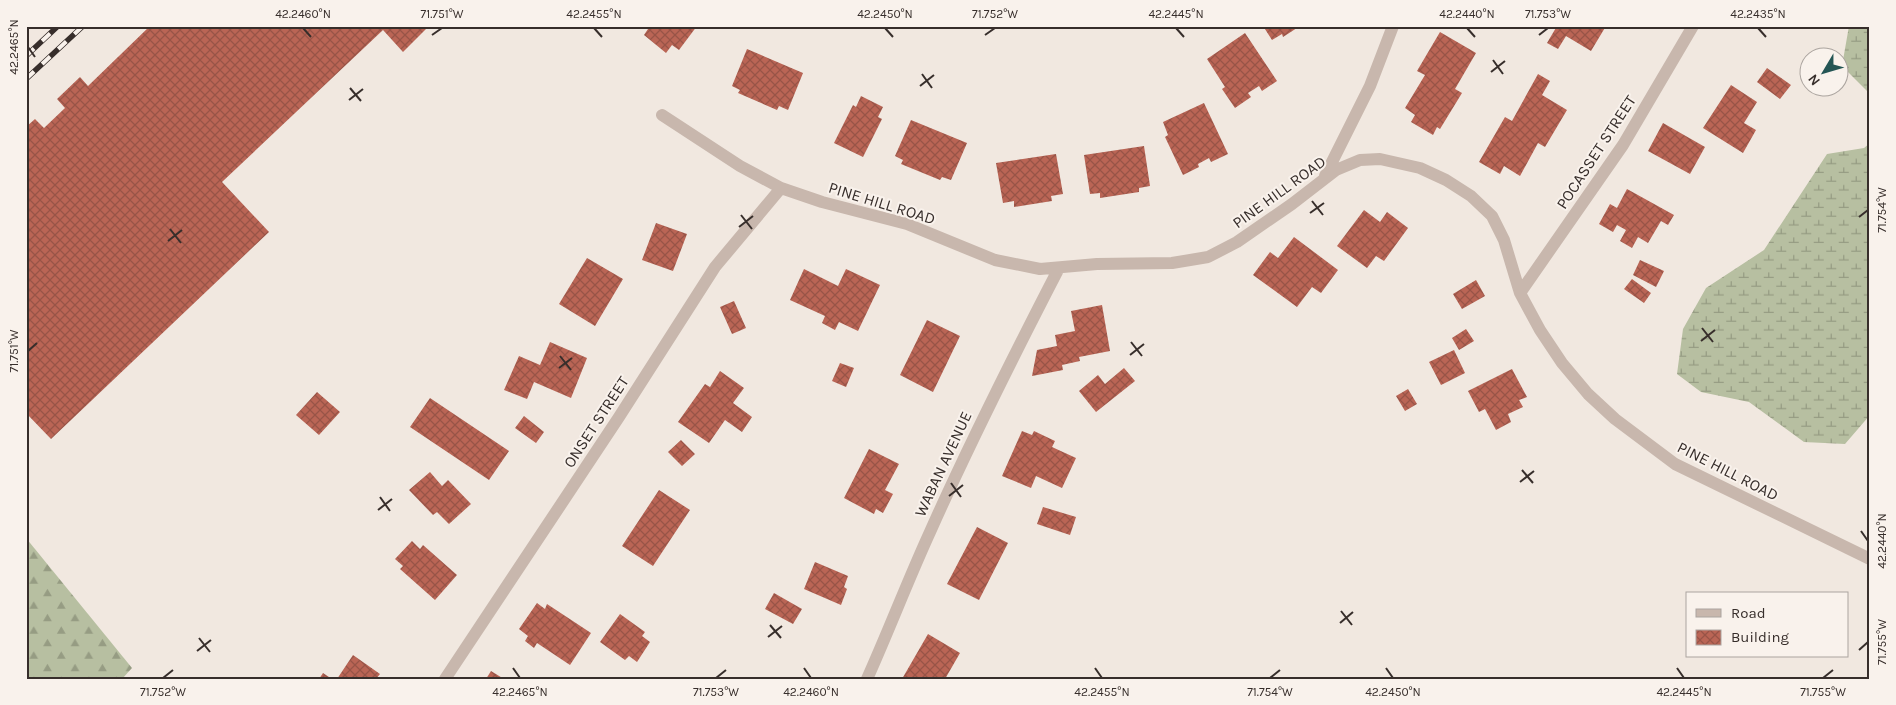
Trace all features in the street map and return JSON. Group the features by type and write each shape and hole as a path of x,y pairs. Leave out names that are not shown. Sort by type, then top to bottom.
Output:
{"street":[{"path":"1323,180 1370,86 1393,26"},
{"name":"POCASSET STREET","path":"1520,292 1623,145 1693,26"},
{"name":"PINE HILL ROAD","path":"662,115 740,166 781,188 822,202 907,224 995,260 1040,269 1096,264 1172,263 1208,257 1237,242 1336,170 1360,160 1380,159 1420,168 1446,180 1471,196 1492,216 1504,240 1520,292 1540,330 1562,364 1588,394 1615,419 1675,464 1870,559"},
{"name":"ONSET STREET","path":"445,679 619,417 715,267 781,188"},
{"name":"WABAN AVENUE","path":"867,679 906,584 963,460 1058,268"}],"green space":[{"path":"1849,26 1870,26 1870,94 1848,72 1848,48 1845,48"},
{"path":"1870,143 1870,415 1845,444 1804,442 1749,402 1701,392 1677,374 1683,329 1706,288 1764,250 1827,154 1864,148"},
{"path":"26,538 132,668 122,679 26,679"}],"building":[{"path":"150,26 429,26 403,52 383,30 222,182 269,232 51,439 26,413 26,127 35,119 44,128 65,108 57,99 80,77 88,86"},
{"path":"645,26 697,26 679,50 672,45 666,53 644,35 648,29"},
{"path":"1263,26 1300,26 1283,37 1282,34 1272,40"},
{"path":"1557,26 1606,26 1591,51 1566,36 1558,49 1547,43"},
{"path":"1440,32 1476,53 1455,89 1462,93 1440,129 1437,127 1433,135 1411,122 1415,115 1405,108 1425,75 1417,71"},
{"path":"1245,33 1277,81 1262,91 1259,86 1248,93 1251,97 1235,108 1222,89 1225,87 1207,59"},
{"path":"747,49 803,73 788,110 779,106 777,110 738,93 740,90 732,86"},
{"path":"1767,68 1791,85 1780,99 1757,82"},
{"path":"1538,74 1550,81 1542,95 1567,110 1545,147 1538,143 1520,176 1504,166 1500,174 1479,162 1505,117 1512,121"},
{"path":"1731,85 1757,102 1744,123 1756,130 1743,153 1703,128"},
{"path":"861,96 883,107 878,117 882,119 863,157 834,143 853,105 856,107"},
{"path":"1204,103 1228,154 1211,162 1209,158 1198,164 1199,167 1183,175 1165,137 1168,135 1163,122"},
{"path":"911,120 967,143 951,180 942,177 940,180 901,164 903,160 895,156"},
{"path":"1663,123 1705,147 1690,174 1648,151"},
{"path":"1144,146 1150,186 1139,188 1139,192 1100,198 1100,193 1090,194 1084,155"},
{"path":"1056,154 1063,194 1051,196 1052,201 1014,207 1014,201 1003,203 996,163"},
{"path":"1627,189 1674,215 1668,225 1661,221 1648,243 1638,237 1632,248 1620,241 1626,230 1617,225 1613,232 1599,224 1610,204 1617,208"},
{"path":"1364,210 1380,222 1387,212 1408,228 1384,261 1376,256 1367,268 1337,246"},
{"path":"656,223 687,234 673,271 642,260"},
{"path":"1294,237 1338,270 1321,293 1312,287 1297,307 1253,275 1270,252 1278,258"},
{"path":"587,258 623,279 595,326 559,304"},
{"path":"1640,260 1664,271 1656,287 1633,275"},
{"path":"804,269 838,286 846,269 880,285 858,331 839,322 835,330 822,323 825,316 790,300"},
{"path":"1632,279 1651,293 1644,303 1624,289"},
{"path":"1476,280 1485,296 1462,309 1453,294"},
{"path":"734,301 746,328 732,334 720,307"},
{"path":"1102,305 1110,351 1079,357 1080,361 1062,365 1063,370 1032,376 1037,350 1057,346 1055,335 1075,331 1071,311"},
{"path":"927,320 960,336 933,392 900,375"},
{"path":"1466,329 1474,341 1459,350 1452,338"},
{"path":"550,342 587,358 571,398 534,382 527,399 504,390 519,356 540,365"},
{"path":"1454,350 1465,373 1441,385 1429,362"},
{"path":"840,363 854,368 846,387 832,381"},
{"path":"1124,368 1135,381 1096,412 1079,391 1098,375 1105,384"},
{"path":"1512,369 1527,397 1519,400 1523,407 1508,414 1511,422 1496,430 1485,409 1479,412 1468,391"},
{"path":"720,371 744,388 733,403 752,417 742,432 725,420 709,443 678,422 705,384 710,387"},
{"path":"1408,389 1417,404 1405,411 1396,396"},
{"path":"317,392 340,412 319,435 296,415"},
{"path":"430,398 509,451 489,480 410,427"},
{"path":"524,416 544,432 536,443 515,428"},
{"path":"1022,431 1032,435 1034,431 1055,441 1052,447 1076,458 1062,488 1036,476 1031,488 1002,476"},
{"path":"681,440 695,454 682,466 668,452"},
{"path":"869,449 899,464 885,490 893,494 883,513 876,509 874,514 844,498"},
{"path":"430,472 442,486 448,480 471,504 449,524 437,512 433,515 409,490"},
{"path":"659,490 690,510 653,566 622,546"},
{"path":"1043,507 1076,517 1070,535 1037,524"},
{"path":"977,527 1008,543 979,600 947,584"},
{"path":"412,541 420,549 423,545 457,575 435,600 400,569 403,566 395,559"},
{"path":"815,562 848,576 844,587 847,589 841,605 804,589"},
{"path":"774,593 802,609 793,624 765,609"},
{"path":"537,603 545,609 547,604 591,633 570,665 537,643 534,648 525,641 528,636 519,629"},
{"path":"620,614 645,632 642,636 650,642 637,662 629,656 625,660 600,642"},
{"path":"928,634 960,653 945,679 902,679"},
{"path":"353,655 380,674 376,679 337,679"},
{"path":"491,671 504,679 486,679"},
{"path":"323,673 332,679 319,679"}],"railway":[{"path":"26,56 58,26"},
{"path":"26,79 83,26"}]}
